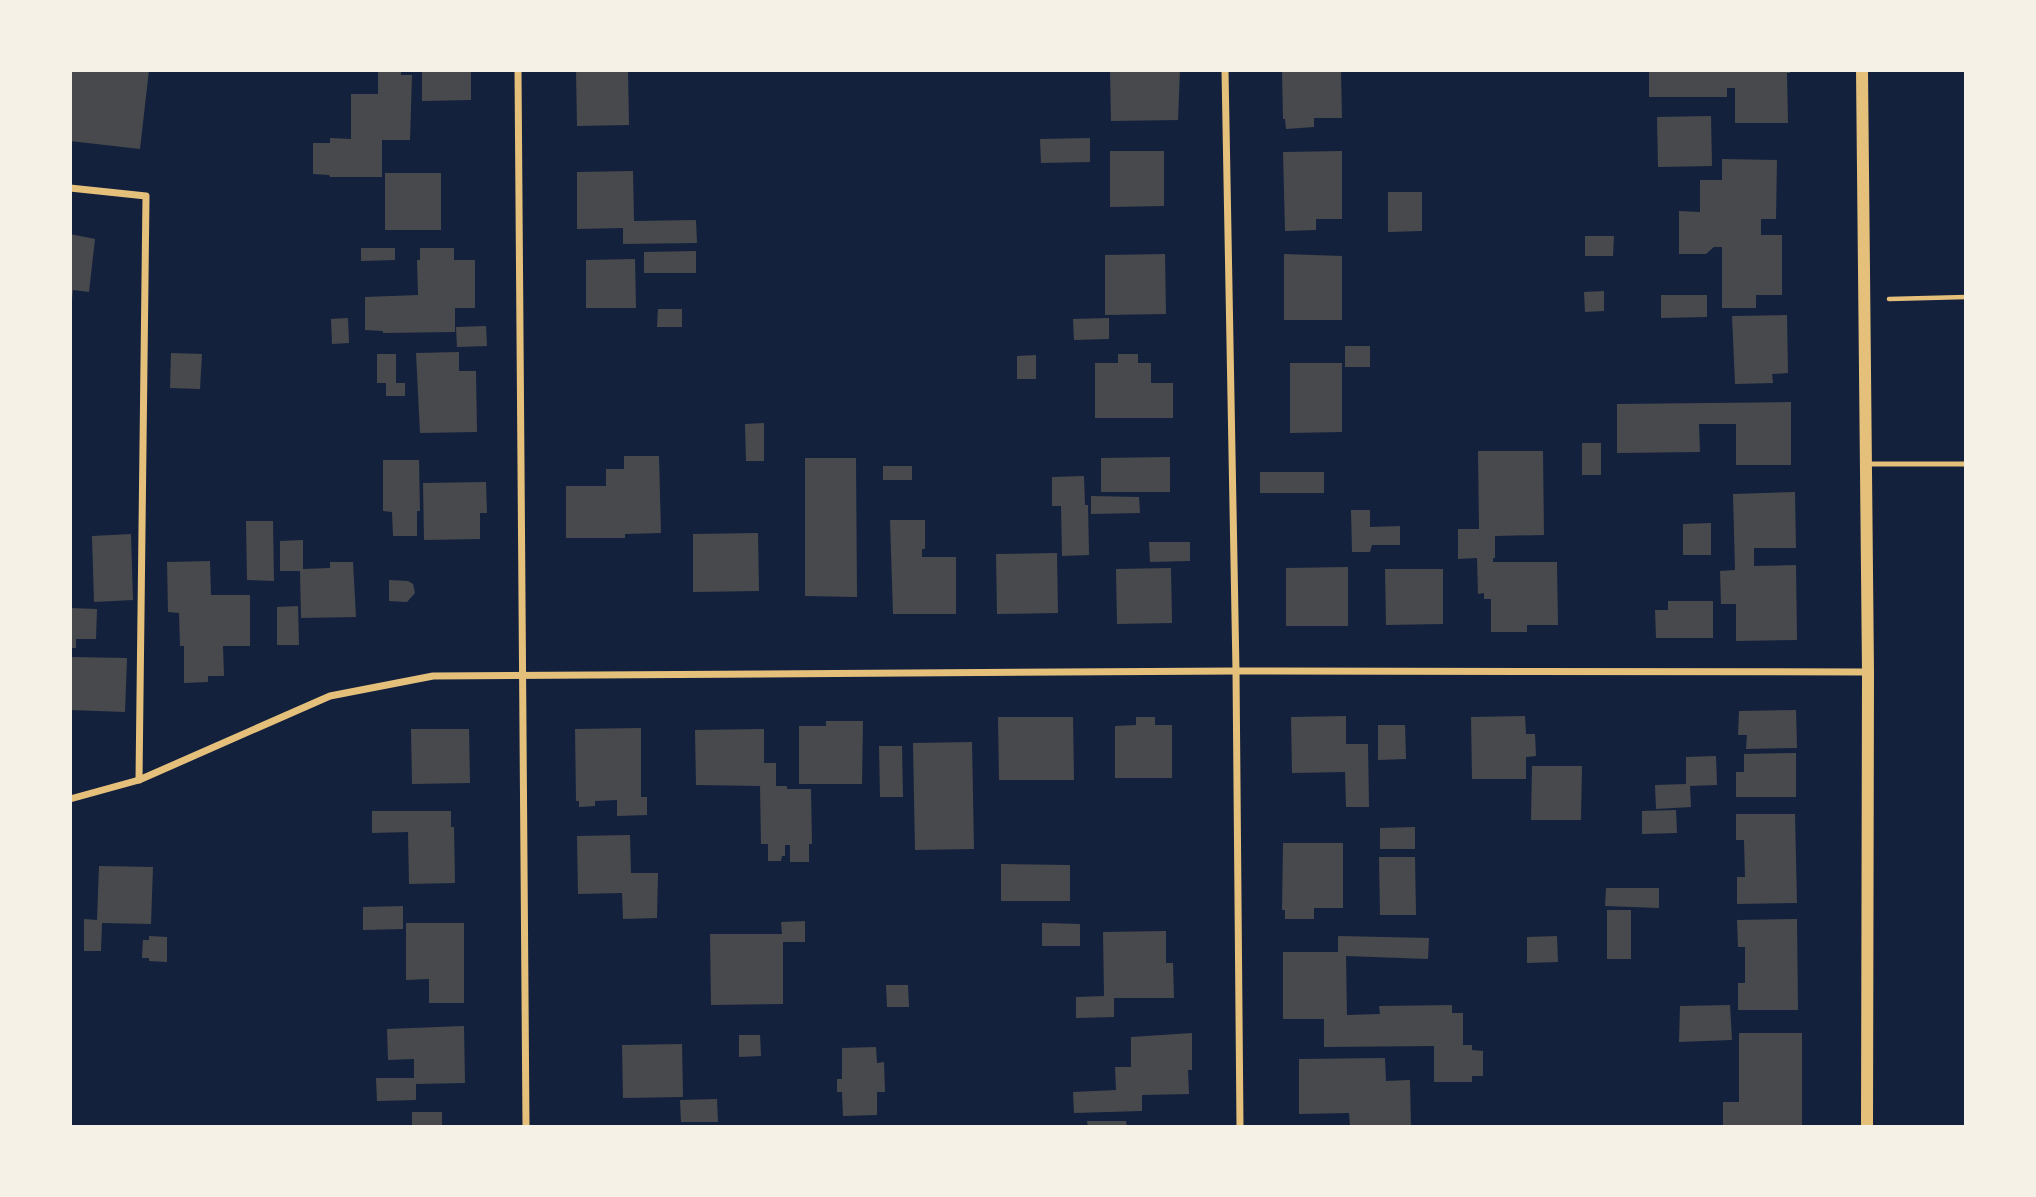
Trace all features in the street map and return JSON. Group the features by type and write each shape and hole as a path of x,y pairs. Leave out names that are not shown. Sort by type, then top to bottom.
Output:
{"street":[{"path":"517,70 526,1127"},
{"path":"1225,70 1236,671 1240,1127"},
{"path":"1862,70 1868,672 1867,1127"},
{"path":"70,188 146,197 139,780"},
{"path":"70,799 139,780 330,696 433,676 1236,671 1868,672"}],"lane":[{"path":"1865,464 1966,464"}],"path":[{"path":"1864,299 1966,297"}],"building":[{"path":"70,70 149,70 140,149 70,141"},
{"path":"378,70 401,70 401,75 412,75 410,140 382,140 382,177 330,177 313,174 313,143 330,143 330,138 351,139 351,94 378,94"},
{"path":"422,70 471,70 471,100 422,101"},
{"path":"576,70 628,70 629,125 577,126"},
{"path":"1110,70 1180,70 1178,120 1111,121"},
{"path":"1282,70 1341,70 1342,118 1314,118 1314,127 1286,129 1283,119"},
{"path":"1649,70 1790,70 1790,73 1787,73 1788,123 1735,123 1735,88 1727,88 1727,97 1649,97"},
{"path":"1711,116 1712,166 1658,167 1657,117"},
{"path":"1090,138 1090,162 1041,163 1040,139"},
{"path":"1110,151 1164,151 1164,206 1110,207"},
{"path":"1342,151 1342,219 1316,219 1316,230 1285,231 1283,152"},
{"path":"1722,159 1777,160 1776,219 1761,219 1761,235 1782,235 1782,295 1756,295 1756,308 1722,308 1722,247 1714,247 1706,254 1679,254 1679,211 1700,212 1700,180 1722,180"},
{"path":"633,171 634,221 696,220 697,243 623,244 623,228 577,229 577,172"},
{"path":"385,173 441,173 441,230 385,230"},
{"path":"1388,192 1422,192 1422,231 1388,232"},
{"path":"70,234 95,239 89,292 73,290 72,299"},
{"path":"1585,236 1614,236 1613,256 1585,256"},
{"path":"361,248 395,248 395,260 361,261"},
{"path":"420,248 454,248 454,260 475,260 475,308 455,308 455,332 383,333 365,330 365,297 418,295 417,260 420,260"},
{"path":"696,251 696,273 644,273 644,252"},
{"path":"1165,254 1166,314 1105,315 1105,255"},
{"path":"1284,254 1342,256 1342,320 1284,320"},
{"path":"635,259 636,308 586,308 586,260"},
{"path":"1604,291 1604,311 1585,312 1584,292"},
{"path":"1661,295 1707,295 1707,317 1661,318"},
{"path":"658,309 682,309 682,327 657,327"},
{"path":"1787,315 1788,373 1772,374 1773,383 1735,384 1732,316"},
{"path":"348,318 349,343 332,344 331,319"},
{"path":"1109,318 1109,339 1074,340 1073,319"},
{"path":"486,326 487,346 457,347 456,327"},
{"path":"1345,346 1370,346 1370,367 1345,367"},
{"path":"459,352 459,371 476,371 477,432 420,433 416,353"},
{"path":"171,353 202,354 200,389 170,388"},
{"path":"377,354 396,354 396,383 405,383 405,396 386,396 386,383 377,383"},
{"path":"1118,354 1138,354 1138,363 1151,363 1151,383 1173,383 1173,418 1095,418 1095,363 1118,363"},
{"path":"1036,355 1036,379 1017,379 1017,356"},
{"path":"1290,363 1342,363 1342,432 1290,433"},
{"path":"1791,402 1791,465 1736,465 1736,424 1699,424 1700,452 1617,453 1617,404"},
{"path":"764,423 764,461 746,461 745,424"},
{"path":"1582,443 1601,443 1601,475 1582,475"},
{"path":"1478,451 1543,451 1544,535 1495,536 1493,562 1557,562 1558,625 1527,625 1527,632 1491,632 1491,599 1484,599 1484,593 1478,594 1477,558 1458,559 1458,529 1479,529"},
{"path":"624,456 659,456 661,533 625,534 625,538 566,538 566,486 606,486 606,469 624,469"},
{"path":"1170,457 1170,492 1101,492 1101,458"},
{"path":"805,458 856,458 857,597 805,596"},
{"path":"383,460 419,460 420,511 417,511 417,536 393,536 392,512 383,511"},
{"path":"883,466 912,466 912,480 883,480"},
{"path":"1260,472 1324,472 1324,493 1260,493"},
{"path":"1084,476 1085,505 1088,505 1089,555 1062,556 1061,506 1052,506 1052,477"},
{"path":"486,482 487,513 480,513 480,539 424,540 423,483"},
{"path":"1795,492 1796,548 1754,548 1754,566 1796,565 1797,640 1736,641 1736,604 1721,604 1720,571 1735,570 1733,494"},
{"path":"1091,496 1139,497 1140,513 1091,514"},
{"path":"1351,510 1370,510 1370,527 1400,526 1400,545 1372,545 1370,552 1352,552"},
{"path":"890,520 925,520 925,549 922,549 922,557 956,557 956,614 893,614"},
{"path":"246,521 273,521 274,581 247,580"},
{"path":"1711,523 1711,555 1683,555 1683,524"},
{"path":"758,533 759,591 693,592 693,534"},
{"path":"131,534 133,600 94,602 92,536"},
{"path":"303,540 303,569 330,568 330,562 353,562 356,617 301,618 300,571 280,571 280,541"},
{"path":"1149,542 1190,542 1190,561 1150,562"},
{"path":"1057,553 1058,613 997,614 996,554"},
{"path":"210,561 211,595 250,595 250,646 223,646 224,676 208,676 208,682 184,683 184,646 180,646 179,613 168,612 167,562"},
{"path":"1348,567 1348,626 1286,626 1286,568"},
{"path":"1171,568 1172,623 1117,624 1116,569"},
{"path":"1385,569 1443,569 1443,624 1386,625"},
{"path":"389,580 408,581 413,584 415,593 407,602 389,601"},
{"path":"1668,601 1713,601 1713,638 1656,638 1655,610 1668,610"},
{"path":"298,606 299,645 277,645 277,607"},
{"path":"70,608 97,609 96,639 76,639 76,648 70,648"},
{"path":"71,657 127,658 125,712 70,710"},
{"path":"1796,710 1797,748 1746,749 1747,735 1738,735 1739,711"},
{"path":"1346,716 1346,744 1368,744 1369,807 1346,807 1345,772 1292,773 1291,717"},
{"path":"1525,716 1526,734 1535,734 1536,756 1526,757 1526,779 1472,779 1471,717"},
{"path":"998,717 1073,717 1074,780 999,780"},
{"path":"1136,717 1155,717 1155,725 1172,725 1172,778 1115,778 1115,726 1136,725"},
{"path":"826,721 863,721 862,784 799,784 799,726 826,726"},
{"path":"1378,725 1405,725 1406,759 1378,760"},
{"path":"641,728 641,797 647,797 647,815 617,816 617,800 595,801 595,806 579,807 579,801 576,801 575,729"},
{"path":"411,729 469,729 470,783 412,784"},
{"path":"764,729 764,763 776,763 776,786 811,789 812,844 809,844 809,862 790,862 790,845 785,845 785,856 782,856 781,861 768,861 768,844 761,844 760,786 696,785 695,730"},
{"path":"972,742 974,849 915,850 913,743"},
{"path":"879,746 902,746 903,797 880,797"},
{"path":"1796,753 1796,797 1736,797 1736,772 1744,772 1744,754"},
{"path":"1716,756 1717,785 1690,786 1691,807 1656,809 1655,785 1686,784 1686,757"},
{"path":"1532,766 1582,766 1581,820 1531,820"},
{"path":"1676,810 1677,833 1642,834 1642,811"},
{"path":"372,811 451,811 451,827 454,827 455,883 409,884 408,832 372,833"},
{"path":"1736,814 1795,814 1797,903 1737,904 1737,877 1745,877 1744,840 1736,840"},
{"path":"1415,827 1415,849 1380,849 1380,828"},
{"path":"630,835 631,873 658,873 657,918 623,919 622,893 578,894 577,836"},
{"path":"1283,843 1343,843 1343,908 1314,908 1314,919 1285,919 1285,910 1282,910"},
{"path":"1379,857 1415,857 1416,915 1380,915"},
{"path":"1001,864 1070,865 1070,901 1001,901"},
{"path":"99,866 153,867 151,924 102,923 101,951 84,951 84,919 97,920"},
{"path":"1606,888 1659,888 1659,908 1605,906"},
{"path":"403,906 403,929 363,930 363,907"},
{"path":"1607,910 1631,910 1631,959 1607,959"},
{"path":"1797,919 1798,1010 1738,1010 1738,983 1745,983 1745,947 1738,947 1737,920"},
{"path":"805,921 805,942 783,942 783,1004 711,1005 710,934 782,934 781,922"},
{"path":"406,923 464,923 464,1003 429,1003 429,979 406,980"},
{"path":"1042,923 1080,924 1080,946 1042,946"},
{"path":"1166,931 1166,963 1173,963 1174,998 1114,998 1114,1017 1076,1018 1076,997 1104,996 1103,932"},
{"path":"149,936 167,937 167,962 142,958 143,940 149,940"},
{"path":"1338,936 1429,938 1428,959 1346,956 1347,1015 1380,1014 1379,1006 1452,1005 1452,1013 1463,1013 1463,1045 1472,1045 1472,1050 1483,1051 1483,1076 1472,1076 1472,1082 1434,1082 1434,1046 1324,1047 1324,1019 1283,1019 1283,952 1338,952"},
{"path":"1557,936 1558,962 1527,963 1527,937"},
{"path":"886,985 908,985 909,1007 887,1007"},
{"path":"1730,1005 1732,1040 1679,1042 1680,1006"},
{"path":"464,1026 465,1083 416,1084 416,1100 377,1101 376,1078 414,1078 414,1059 388,1060 387,1029"},
{"path":"1192,1033 1192,1070 1188,1070 1189,1094 1142,1095 1142,1111 1074,1113 1073,1092 1116,1090 1115,1067 1131,1067 1131,1037"},
{"path":"1739,1033 1802,1033 1802,1126 1723,1125 1723,1102 1739,1102"},
{"path":"739,1035 760,1035 761,1056 739,1057"},
{"path":"682,1044 683,1097 623,1098 622,1045"},
{"path":"876,1047 877,1063 884,1062 885,1092 877,1092 877,1115 843,1116 842,1092 837,1092 837,1079 842,1079 842,1048"},
{"path":"1385,1058 1386,1081 1410,1080 1411,1127 1350,1127 1349,1113 1299,1114 1299,1059"},
{"path":"717,1099 718,1122 681,1122 680,1100"},
{"path":"412,1112 442,1112 442,1127 412,1127"},
{"path":"1087,1121 1126,1121 1127,1127 1088,1127"}]}
